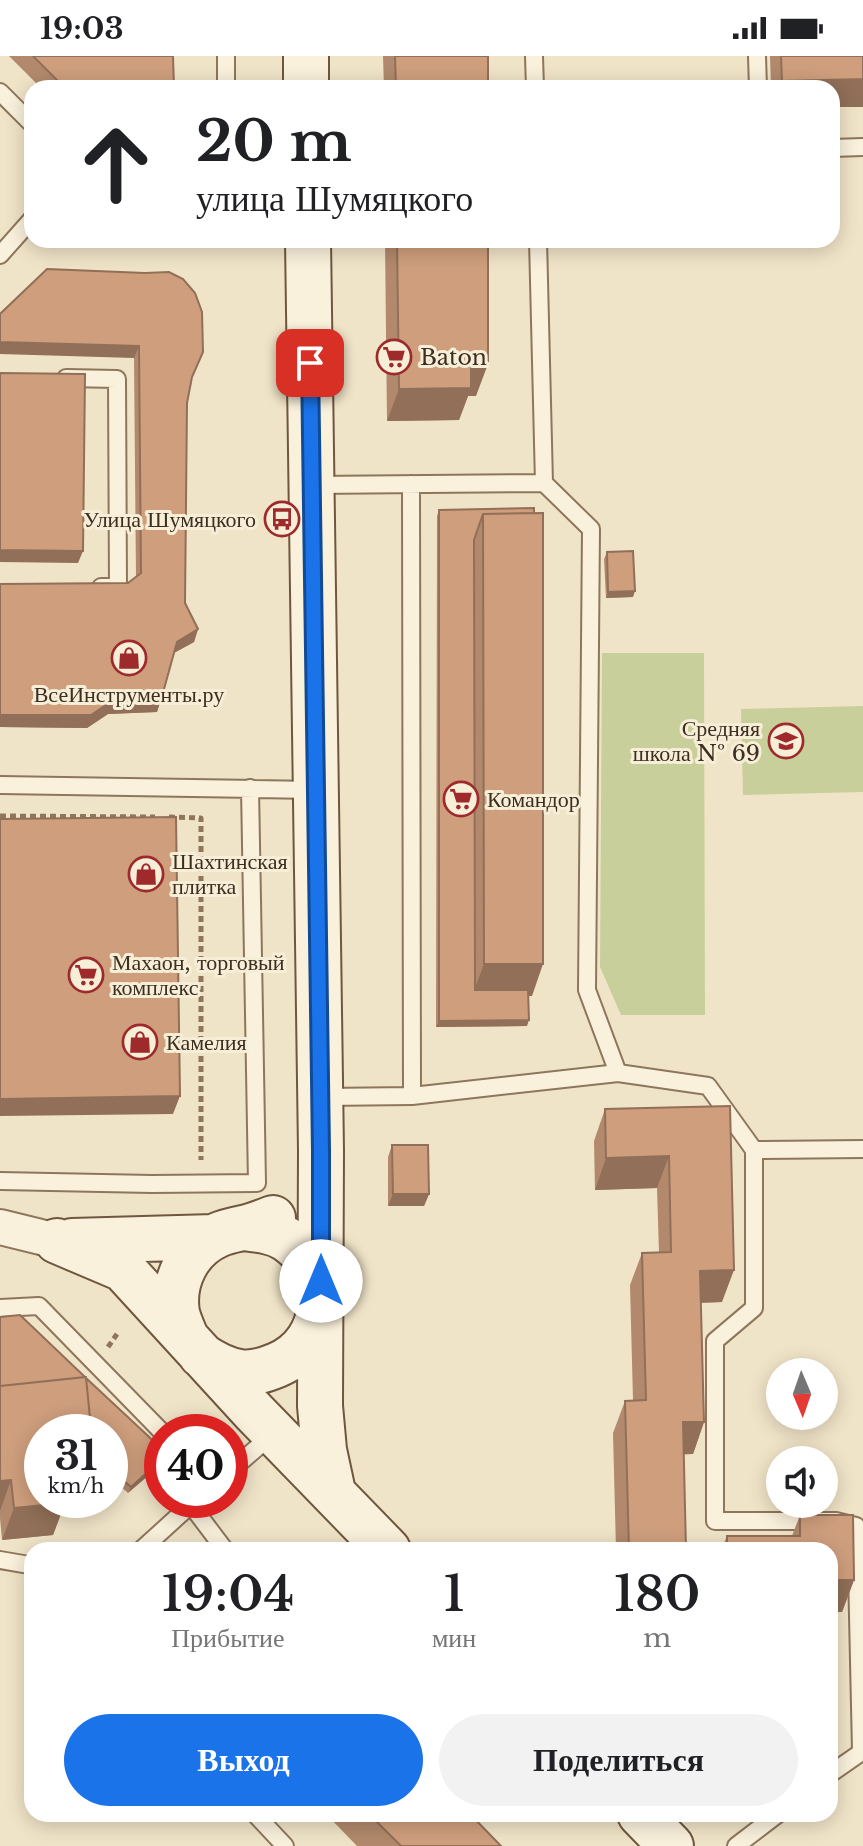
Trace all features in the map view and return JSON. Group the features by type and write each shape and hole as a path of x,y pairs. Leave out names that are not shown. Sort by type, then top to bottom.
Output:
{"street":[{"path":"306,56 306,80"},
{"path":"308,248 321,1174 320,1406 324,1450 333,1492"},
{"path":"57,1241 229,1233 264,1230 283,1237 299,1249 311,1266 318,1284 321,1308 315,1327 303,1346 286,1361 265,1370 242,1372 220,1367 193,1346 177,1316 176,1292 182,1270 196,1251 229,1233 274,1218 299,1201 321,1174"},
{"path":"0,1227 57,1241 123,1269 274,1433 380,1542"},
{"path":"648,1822 671,1846"}],"lane":[{"path":"226,56 226,80"},
{"path":"534,56 535,80"},
{"path":"757,56 758,80"},
{"path":"0,92 24,116"},
{"path":"840,148 863,147"},
{"path":"0,255 24,228"},
{"path":"538,248 544,483 591,529 587,990 618,1073"},
{"path":"44,377 117,379 118,587 88,587"},
{"path":"312,485 544,483"},
{"path":"411,484 412,1096"},
{"path":"0,785 316,790"},
{"path":"0,1181 257,1183 250,788"},
{"path":"320,1097 412,1096 618,1073 708,1086 754,1150 754,1308 715,1341 715,1521 836,1521 856,1526 862,1751 838,1768"},
{"path":"754,1150 863,1149"},
{"path":"0,1308 39,1306 144,1414"},
{"path":"248,1455 274,1433"},
{"path":"150,1542 176,1518"},
{"path":"204,1518 220,1542"},
{"path":"0,1560 24,1564"},
{"path":"262,1822 285,1846"},
{"path":"736,1846 768,1822"}],"path":[{"path":"0,816 201,818 201,1183"}],"green space":[{"path":"602,653 704,653 705,1015 621,1015 600,967"},
{"path":"863,706 863,792 743,795 741,709"}],"building":[{"path":"33,56 173,56 174,80 57,80"},
{"path":"395,56 488,56 488,80 396,80"},
{"path":"781,56 863,56 863,79 782,80"},
{"path":"397,248 488,248 488,364 471,363 471,388 399,389"},
{"path":"47,269 169,272 183,279 195,293 202,312 203,352 192,377 187,403 185,603 198,629 177,642 161,700 112,701 91,715 0,715 0,584 128,583 141,573 139,346 0,342 0,314"},
{"path":"0,373 85,374 83,551 0,550"},
{"path":"534,508 534,513 483,514 474,540 475,990 528,990 529,1020 439,1021 439,510"},
{"path":"543,513 543,964 484,964 483,514"},
{"path":"633,551 635,591 608,592 607,552"},
{"name":"Махаон, торговый комплекс","path":"176,817 180,1096 0,1099 0,819"},
{"path":"730,1106 734,1270 700,1271 704,1422 683,1422 686,1542 629,1542 625,1401 646,1400 642,1253 671,1252 669,1156 606,1158 605,1109"},
{"path":"392,1145 428,1145 429,1194 393,1194"},
{"path":"20,1315 85,1377 0,1386 0,1317"},
{"path":"86,1377 90,1414 24,1414 24,1507 14,1508 11,1480 0,1481 0,1386"},
{"path":"86,1378 125,1414 90,1414"},
{"path":"128,1417 144,1432 144,1475 131,1487 128,1484"},
{"path":"853,1515 854,1580 838,1580 838,1542 727,1542 727,1536 800,1536 800,1518"},
{"path":"377,1822 478,1822 501,1846 401,1846"}],"place":[{"name":"Baton","path":"394,357"},
{"name":"Улица Шумяцкого","path":"282,519"},
{"name":"ВсеИнструменты.ру","path":"129,658"},
{"name":"Средняя школа № 69","path":"786,741"},
{"name":"Командор","path":"461,799"},
{"name":"Шахтинская плитка","path":"146,874"},
{"name":"Махаон, торговый комплекс","path":"86,975"},
{"name":"Камелия","path":"140,1042"}],"route":[{"path":"310,363 321,1281"}]}
